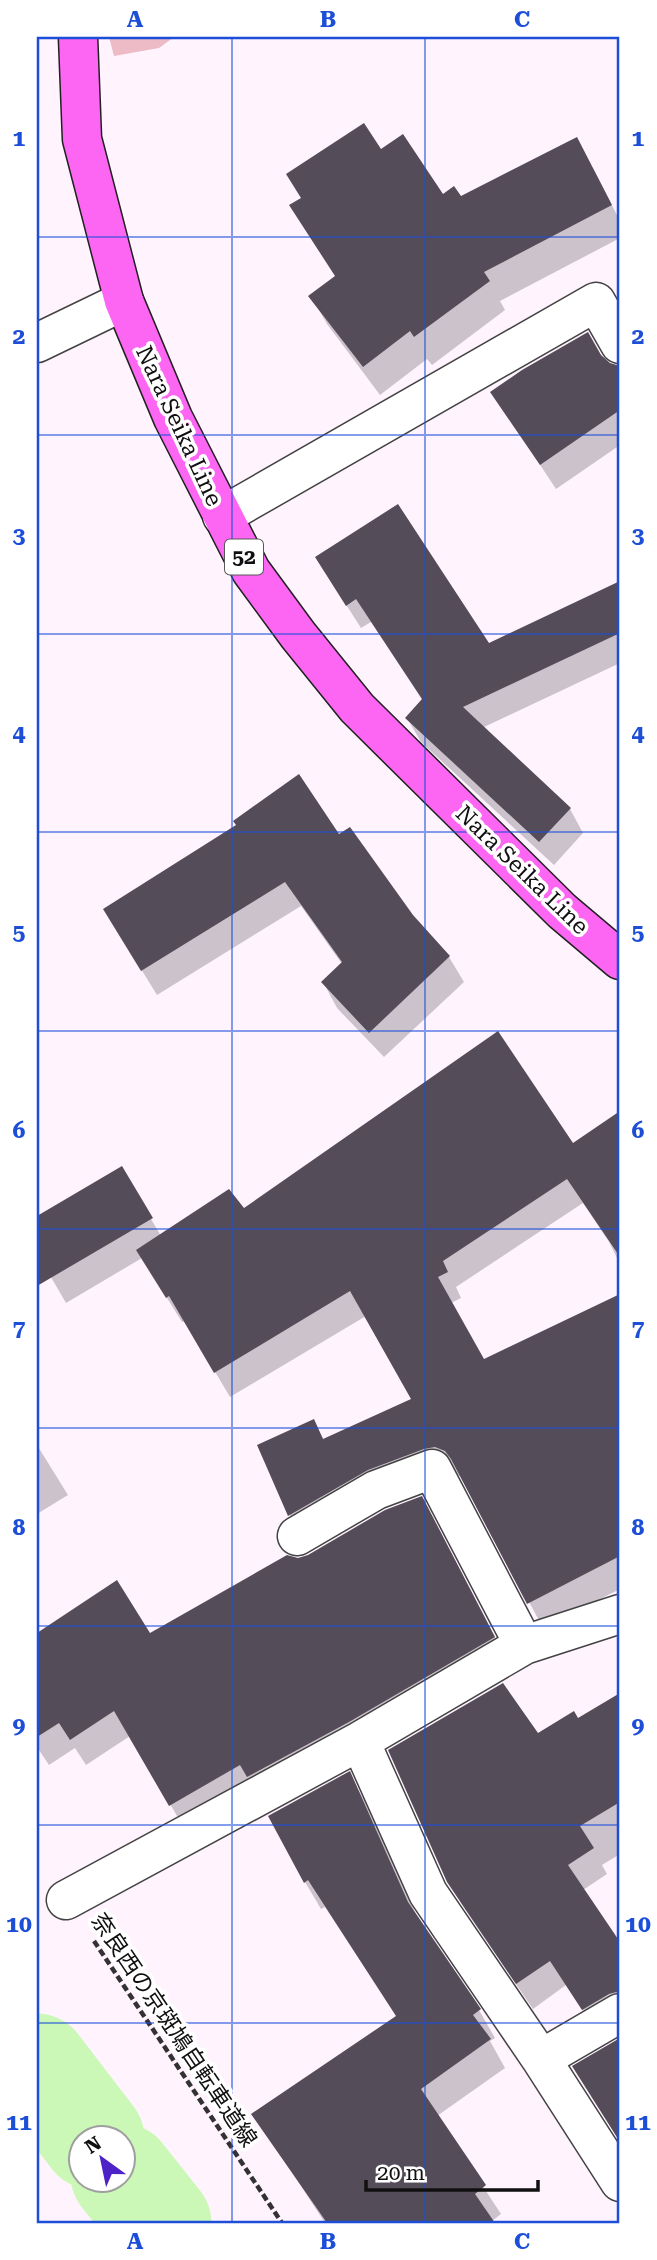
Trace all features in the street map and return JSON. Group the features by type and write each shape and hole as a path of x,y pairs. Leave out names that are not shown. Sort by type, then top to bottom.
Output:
{"main road":[{"name":"Nara Seika Line","path":"78,37 82,139 124,300 173,418 251,571 357,708 562,911 620,960"}],"street":[{"path":"37,343 124,300"},
{"path":"222,516 596,302 620,344"},
{"path":"298,1536 376,1490 432,1469 524,1645"},
{"path":"66,1900 360,1741 524,1645 620,1614"},
{"path":"360,1741 428,1893 541,2059 620,2182"},
{"path":"541,2059 620,2013"}],"path":[{"name":"奈良西の京斑鳩自転車道線","path":"66,1900 282,2223"}],"shaded area":[{"path":"109,37 174,37 159,48 114,56"}],"building":[{"path":"364,123 381,149 403,134 443,194 454,186 461,196 577,137 612,205 484,272 490,281 414,337 410,331 363,367 308,296 335,276 289,205 301,198 286,174"},
{"path":"588,332 601,355 610,363 620,366 620,410 540,465 490,392"},
{"path":"398,504 489,643 620,581 620,633 463,707 571,808 539,842 405,718 422,699 356,599 346,606 315,557"},
{"path":"299,774 339,834 350,827 413,915 450,956 369,1033 321,982 342,962 285,882 141,971 103,909 236,825 233,821"},
{"path":"498,1031 573,1143 620,1111 620,1257 567,1179 443,1261 448,1272 438,1277 484,1359 620,1294 620,1556 527,1604 451,1459 445,1451 435,1447 368,1470 288,1516 257,1445 314,1419 323,1439 411,1399 350,1291 214,1373 169,1296 166,1298 136,1250 229,1189 244,1208"},
{"path":"122,1166 153,1218 37,1286 37,1216"},
{"path":"422,1496 495,1637 349,1722 247,1777 240,1765 169,1806 114,1711 70,1740 59,1723 37,1737 37,1633 117,1580 150,1633 287,1555 298,1558 308,1555 385,1510"},
{"path":"503,1683 538,1733 574,1711 578,1718 620,1693 620,1802 580,1826 594,1848 568,1865 620,1942 620,1991 609,1994 582,2010 550,1961 516,1984 447,1882 388,1750"},
{"path":"350,1771 408,1902 481,2009 473,2015 491,2039 421,2089 486,2185 475,2194 495,2223 327,2223 251,2114 396,2016 308,1880 304,1883 268,1816"},
{"path":"620,2038 620,2142 572,2066"}],"waterway":[{"path":"37,2065 82,2124"},
{"path":"136,2193 160,2223"}]}
